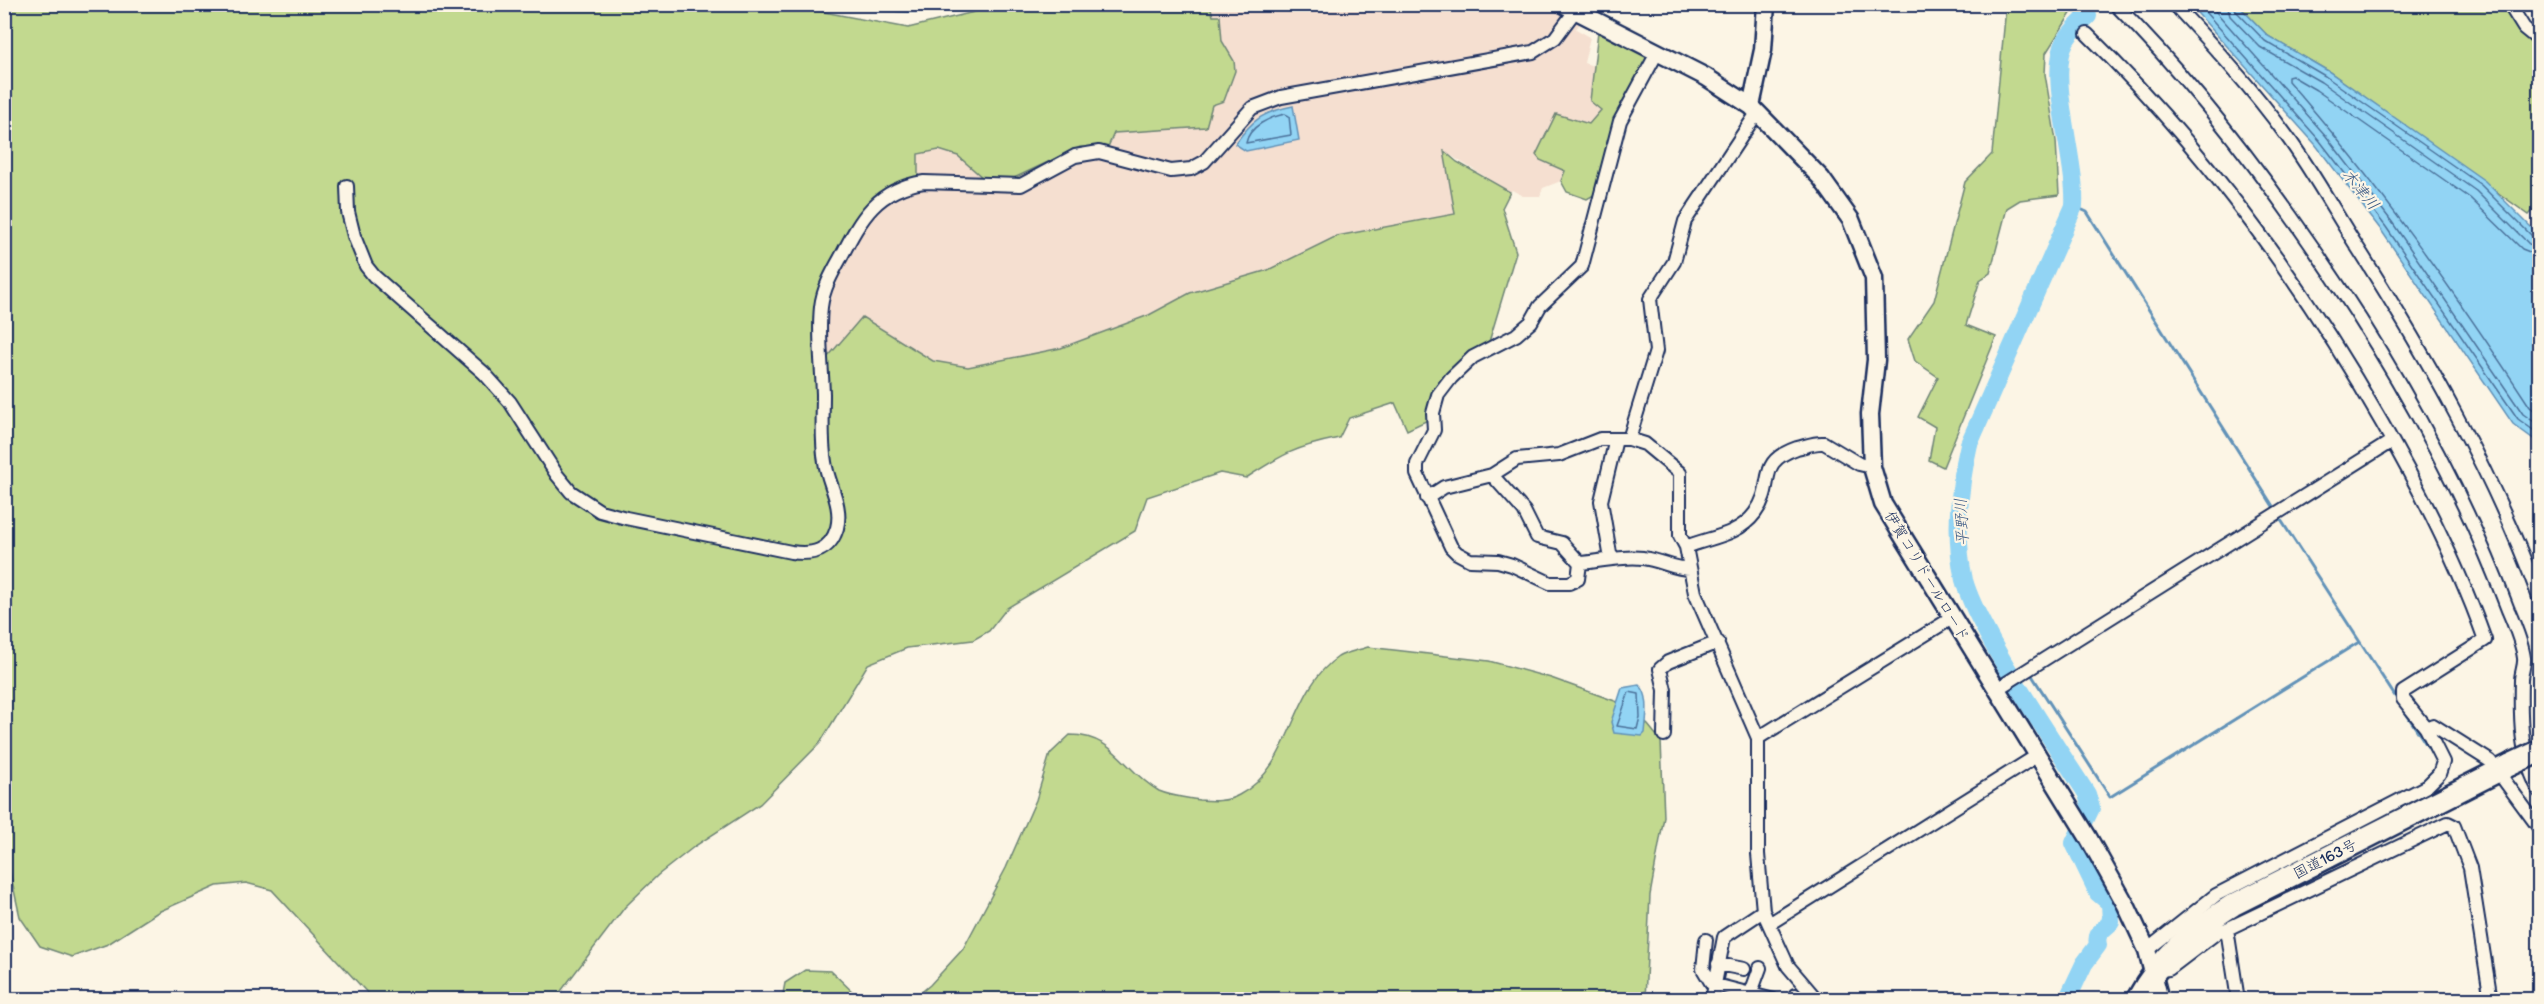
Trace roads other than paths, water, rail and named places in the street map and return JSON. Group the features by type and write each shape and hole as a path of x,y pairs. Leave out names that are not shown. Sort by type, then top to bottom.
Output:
{"highway":[{"name":"国道163号","path":"2137,999 2153,971 2205,923 2233,905 2540,751"}],"street":[{"path":"1611,559 1601,501 1656,351 1650,299 1674,262 1685,221 1754,109 1766,4"},
{"path":"2115,4 2153,42 2215,112 2287,209 2350,301 2443,463 2489,562 2524,659 2521,676 2521,734 2530,774 2540,792"},
{"path":"2174,4 2220,54 2286,135 2400,315 2486,470 2540,600"},
{"path":"2509,4 2524,28 2540,41"},
{"path":"2538,4 2540,9"},
{"path":"347,186 350,222 366,266 391,293 484,373 510,402 564,485 579,499 600,511 626,518 790,552 817,553 827,546 832,538 838,518 837,503 824,455 821,307 832,273 861,218 880,200 910,185 924,182 1021,185 1065,161 1092,153 1106,153 1171,171 1191,169 1204,162 1242,116 1260,104 1281,97 1533,52 1555,38 1569,8"},
{"name":"伊賀コリドールロード","path":"1569,8 1706,77 1754,109 1821,178 1851,220 1874,278 1876,360 1870,414 1872,466 1883,504 1952,618 2001,686 2038,756 2088,837 2126,905 2147,950 2160,999"},
{"path":"2087,34 2190,143 2264,238 2346,360 2425,500 2469,596 2485,640 2403,692 2403,699 2426,728 2443,762 2439,774 2427,786 2216,895 2147,950"},
{"path":"1491,475 1524,511 1537,537 1562,543 1580,563 1578,579 1569,583 1555,584 1498,561 1470,560 1451,547 1427,498 1425,485 1418,474 1417,464 1434,430 1433,413 1438,394 1473,357 1516,335 1531,322 1540,306 1582,266 1620,121 1658,51"},
{"path":"1427,498 1444,487 1491,475 1517,459 1559,455 1600,439 1623,439 1645,444 1680,474 1680,536 1686,547 1703,614 1719,642 1758,738 1758,854 1763,911 1788,966 1817,999"},
{"path":"2001,686 2392,441"},
{"path":"1686,547 1728,534 1755,514 1763,498 1772,463 1781,454 1820,442 1833,447 1859,464 1872,466"},
{"path":"1580,563 1644,558 1679,569 1690,569"},
{"path":"1758,738 1952,618"},
{"path":"1664,735 1665,690 1660,669 1668,662 1719,642"},
{"path":"2426,728 2433,725 2451,734 2490,761 2505,768 2540,829"},
{"path":"1769,924 2038,756"},
{"path":"2153,971 2169,969 2219,931 2448,823 2454,826 2470,868 2491,999"},
{"path":"1712,999 1724,937 1763,911"},
{"path":"2227,929 2238,999"},
{"path":"1706,940 1703,969 1714,985 1750,996 1774,999"},
{"path":"1718,963 1744,969"},
{"path":"1750,996 1760,968"}],"water":[{"path":"834,5 967,5 918,12 884,11"},
{"name":"木津川","path":"2190,5 2238,5 2268,36 2328,71 2485,181 2539,235 2539,443 2513,424 2381,230 2315,144"},
{"path":"1293,106 1299,140 1246,151 1235,144 1247,128 1266,114"},
{"path":"1639,685 1643,689 1646,701 1645,733 1642,736 1614,733 1611,722 1622,688"}],"waterway":[{"path":"2053,4 2088,16"},
{"name":"平野川","path":"2067,1000 2084,964 2098,945 2099,934 2111,922 2110,903 2098,893 2074,843 2091,808 2087,794 2038,719 1976,612 1964,580 1961,563 1959,511 1969,444 2074,206 2074,187 2059,74 2061,55 2066,40 2088,16"},
{"path":"2074,206 2087,212 2276,511"},
{"path":"2279,517 2435,758"},
{"path":"2031,674 2110,797 2359,642"}]}
